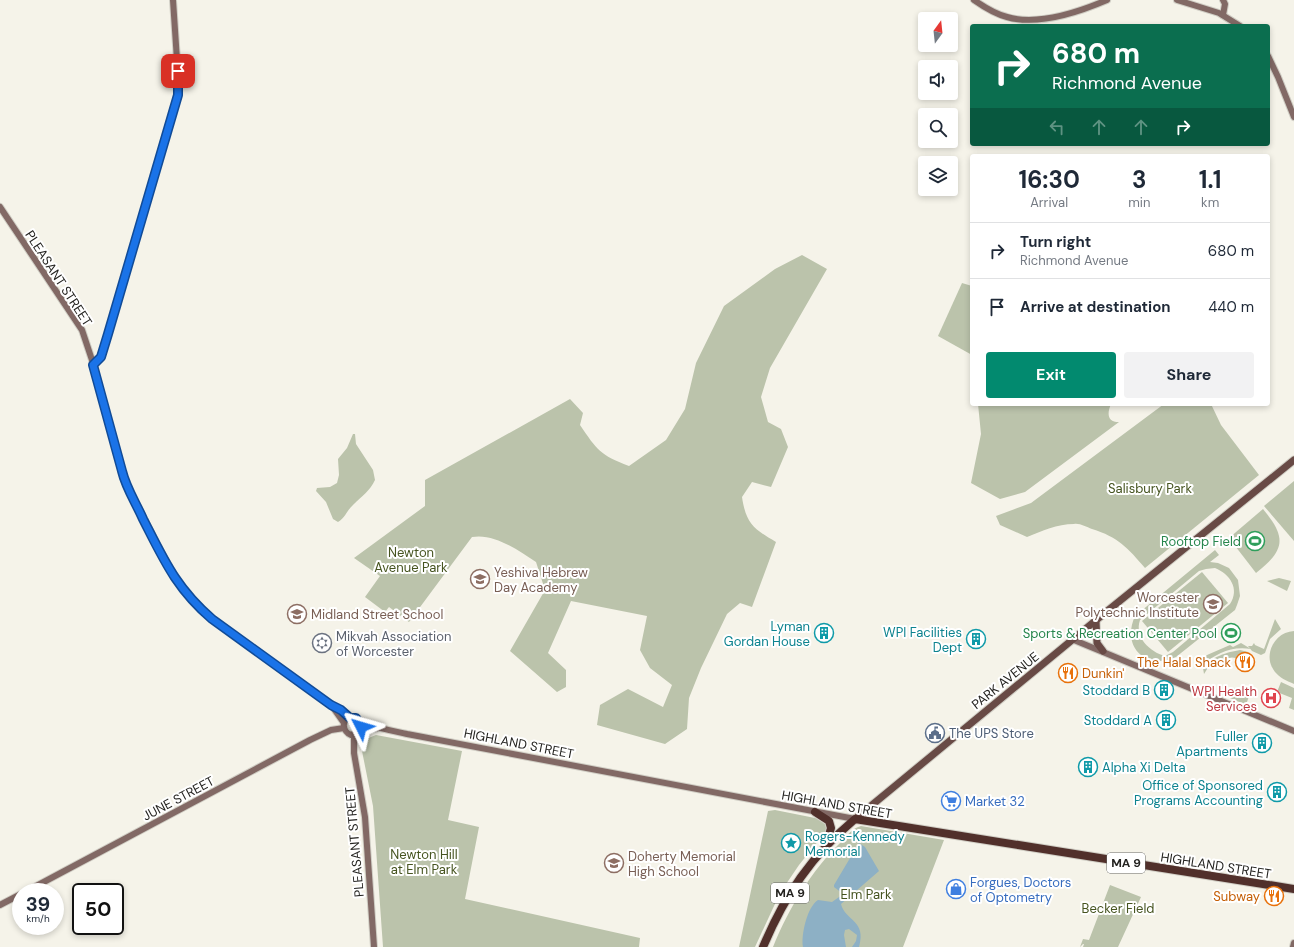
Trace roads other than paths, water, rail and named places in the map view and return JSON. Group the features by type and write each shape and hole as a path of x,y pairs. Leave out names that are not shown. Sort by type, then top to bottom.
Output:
{"highway":[{"path":"815,812 826,818 830,823 831,828 826,845"},
{"name":"PARK AVENUE","path":"763,947 777,915 810,864 826,845 855,820"},
{"name":"HIGHLAND STREET","path":"855,820 1294,889"}],"main road":[{"path":"93,365 101,357 179,90 173,0"},
{"path":"974,0 1002,15 1021,19 1066,15 1107,0"},
{"path":"1177,0 1223,14 1237,24"},
{"path":"1223,0 1223,14"},
{"path":"1270,60 1294,117"},
{"name":"PLEASANT STREET","path":"0,207 79,326 89,350 124,480 175,580 193,601 212,619 331,705 341,710 350,718"},
{"name":"PARK AVENUE","path":"855,820 1294,460"},
{"path":"1096,621 1097,644 1103,651"},
{"path":"1074,640 1294,731"},
{"name":"PLEASANT STREET","path":"331,705 344,725"},
{"path":"350,718 359,720 361,727 360,731 354,735 346,733 344,725 350,718"},
{"name":"HIGHLAND STREET","path":"359,720 378,728 855,820"},
{"name":"JUNE STREET","path":"42,883 310,740 344,725"},
{"name":"HIGHLAND STREET","path":"360,731 378,728"},
{"name":"PLEASANT STREET","path":"354,735 354,753 365,817 374,947"},
{"path":"0,905 12,899"},
{"path":"1293,947 1294,943"}],"water":[{"path":"859,843 865,847 879,871 841,904 843,910 858,926 861,938 859,947 852,947 856,941 857,935 849,929 845,930 844,935 846,947 803,947 804,929 811,909 818,900 832,902 842,895 842,893 834,887 834,885"}],"place":[{"name":"Rooftop Field","path":"1255,541"},
{"name":"Yeshiva Hebrew Day Academy","path":"480,579"},
{"name":"Worcester Polytechnic Institute","path":"1213,604"},
{"name":"Midland Street School","path":"297,614"},
{"name":"Lyman Gordan House","path":"824,633"},
{"name":"Sports & Recreation Center Pool","path":"1231,633"},
{"name":"WPI Facilities Dept","path":"976,639"},
{"name":"Mikvah Association of Worcester","path":"322,643"},
{"name":"The Halal Shack","path":"1245,662"},
{"name":"Dunkin'","path":"1068,673"},
{"name":"Stoddard B","path":"1164,690"},
{"name":"WPI Health Services","path":"1271,698"},
{"name":"Stoddard A","path":"1166,720"},
{"name":"The UPS Store","path":"935,733"},
{"name":"Fuller Apartments","path":"1262,743"},
{"name":"Alpha Xi Delta","path":"1088,767"},
{"name":"Office of Sponsored Programs Accounting","path":"1277,792"},
{"name":"Market 32","path":"951,801"},
{"name":"Rogers-Kennedy Memorial","path":"791,843"},
{"name":"Doherty Memorial High School","path":"614,863"},
{"name":"Forgues, Doctors of Optometry","path":"956,889"},
{"name":"Subway","path":"1274,896"}],"park label":[{"name":"Salisbury Park","path":"1150,488"},
{"name":"Newton Avenue Park","path":"411,560"},
{"name":"Newton Hill at Elm Park","path":"424,862"},
{"name":"Elm Park","path":"866,894"},
{"name":"Becker Field","path":"1118,908"}]}
